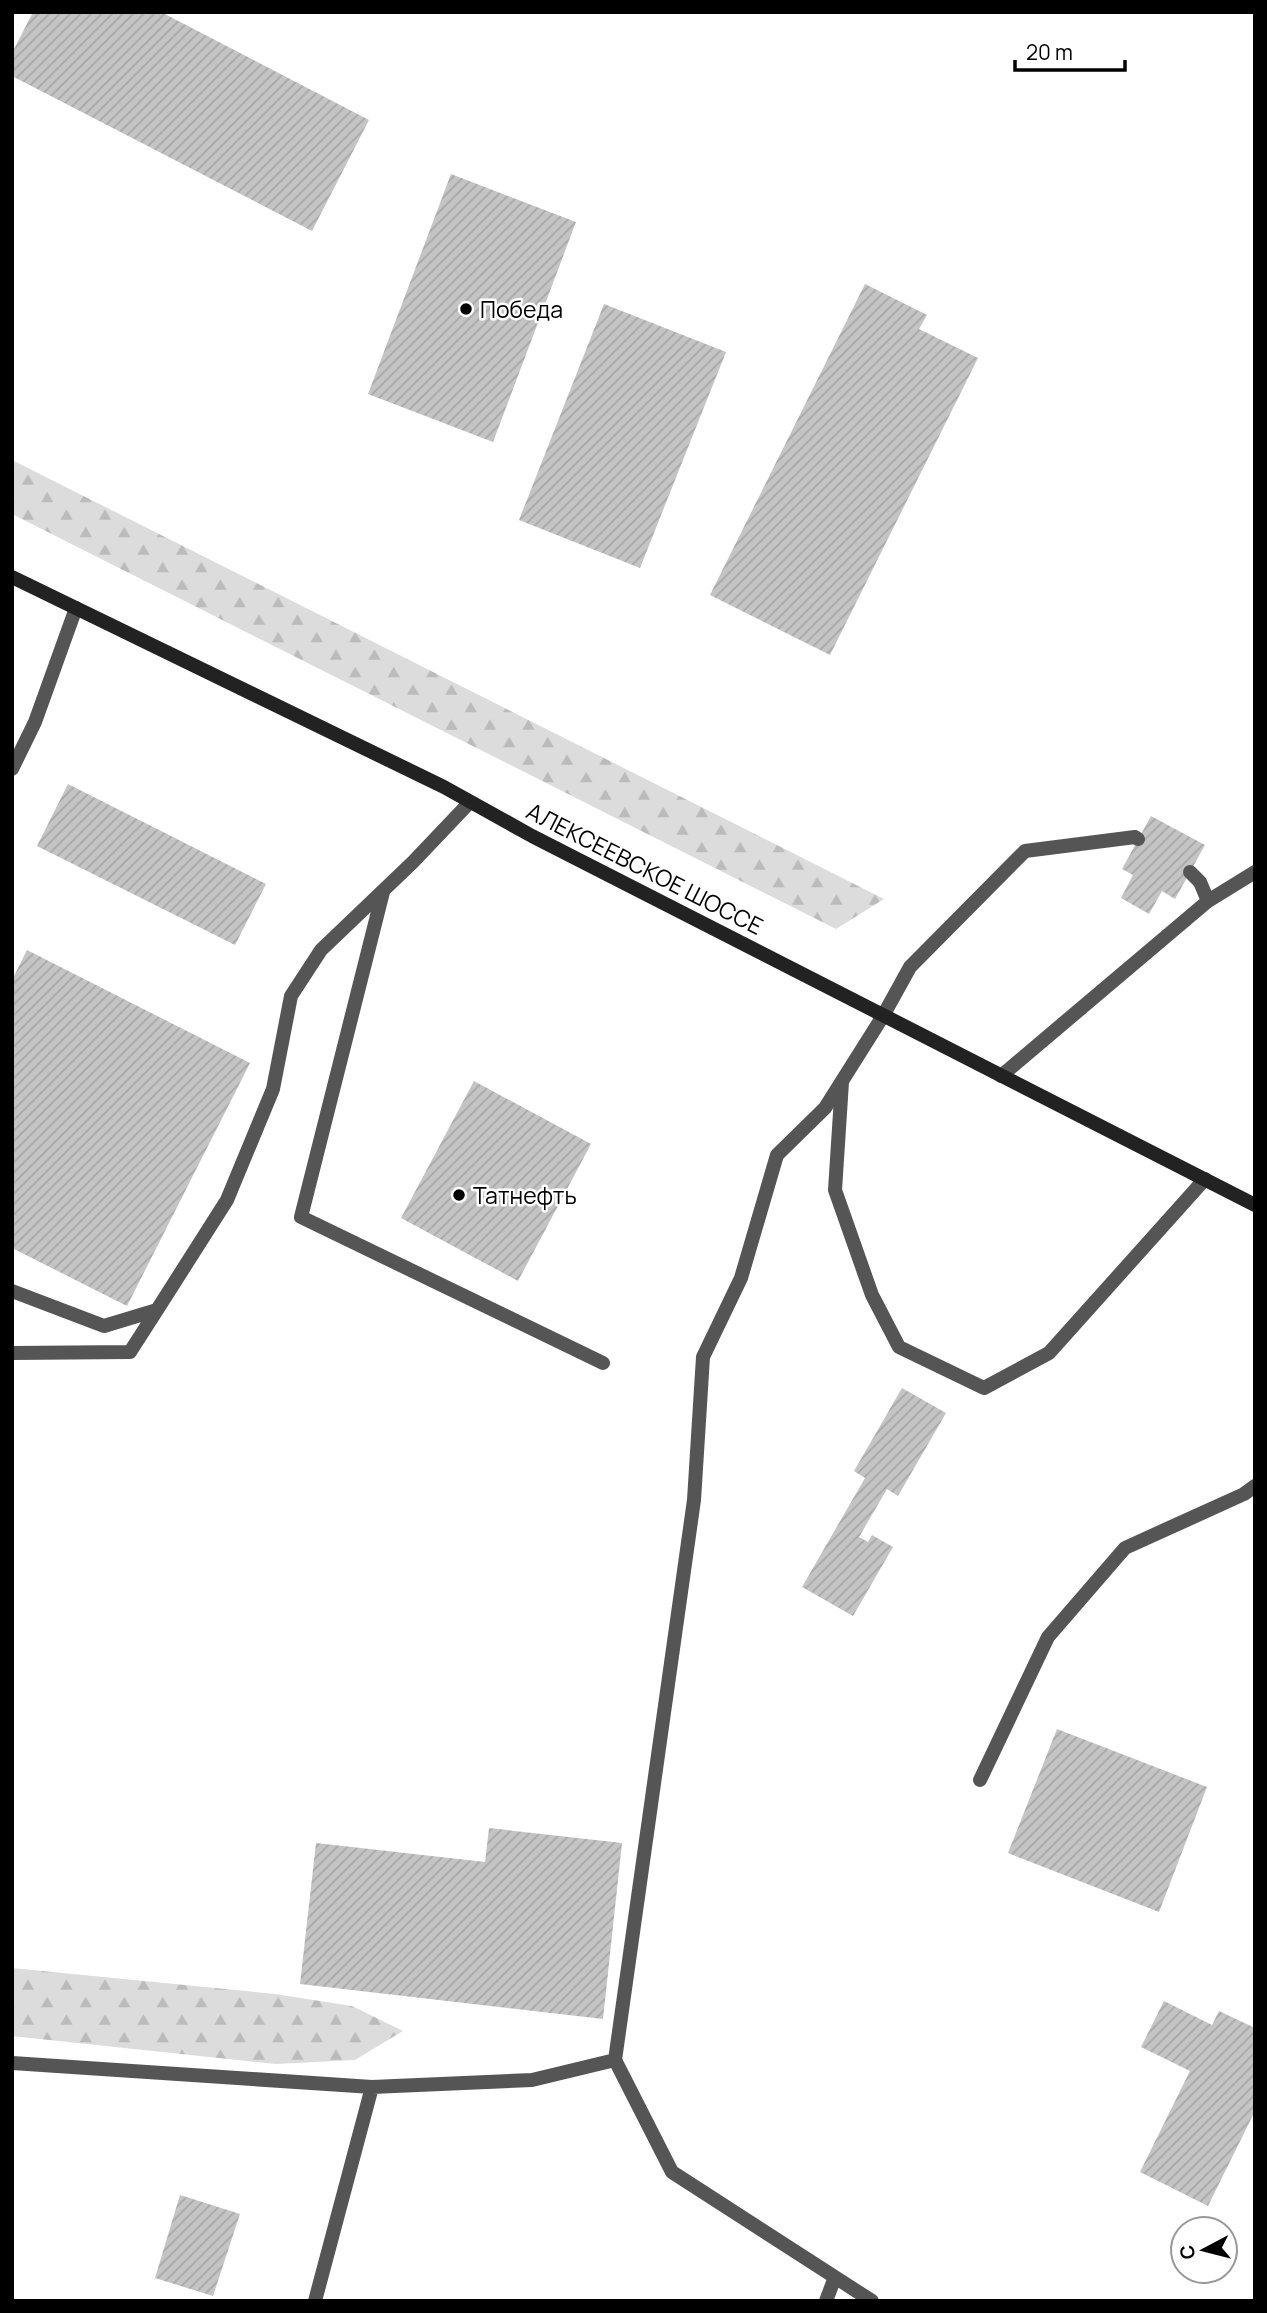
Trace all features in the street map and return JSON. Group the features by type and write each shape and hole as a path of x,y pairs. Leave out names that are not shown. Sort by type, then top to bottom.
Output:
{"street":[{"name":"АЛЕКСЕЕВСКОЕ ШОССЕ","path":"12,577 470,802 1255,1205"},
{"path":"12,769 35,722 76,608"},
{"path":"12,1353 130,1352 228,1200 273,1089 291,996 321,950 470,802"},
{"path":"872,2301 673,2172 615,2060 694,1500 703,1357 741,1278 778,1155 825,1108 883,1016 910,967 1025,851 1135,837 1138,839"},
{"path":"1190,872 1200,882 1208,901"},
{"path":"1001,1076 1208,901 1255,872"},
{"path":"384,890 302,1217 603,1363"},
{"path":"842,1082 835,1190 872,1295 899,1347 984,1388 1049,1353 1205,1179"},
{"path":"12,1291 104,1326 157,1310"},
{"path":"980,1780 1048,1637 1125,1548 1244,1494 1255,1486"},
{"path":"12,2063 372,2087 532,2080 615,2060"},
{"path":"315,2301 372,2087"},
{"path":"826,2301 835,2277"}],"green space":[{"path":"12,460 884,899 836,929 12,514"},
{"path":"12,1968 275,1994 352,2006 403,2031 355,2060 276,2064 12,2036"}],"building":[{"path":"33,12 161,12 369,120 312,231 12,76 12,53"},
{"path":"451,174 576,222 493,442 368,394"},
{"path":"865,284 927,315 919,329 978,358 830,655 710,595"},
{"path":"604,304 726,352 640,568 519,520"},
{"path":"68,784 266,884 235,945 37,846"},
{"path":"1151,816 1205,845 1175,899 1162,891 1149,914 1121,898 1133,875 1122,869"},
{"path":"27,950 250,1063 127,1306 12,1248 12,980"},
{"path":"474,1081 591,1144 518,1281 401,1218"},
{"path":"902,1388 946,1413 898,1496 887,1489 859,1537 868,1542 872,1535 893,1547 853,1616 802,1587 865,1478 854,1471"},
{"path":"1057,1729 1207,1787 1159,1912 1008,1853"},
{"path":"489,1828 622,1843 603,2019 300,1984 316,1843 485,1862"},
{"path":"1164,2001 1212,2025 1219,2011 1255,2028 1255,2111 1208,2206 1140,2172 1190,2071 1141,2047"},
{"path":"180,2195 240,2214 213,2296 155,2278"}],"place":[{"name":"Победа","path":"466,309"},
{"name":"Татнефть","path":"459,1195"}]}
